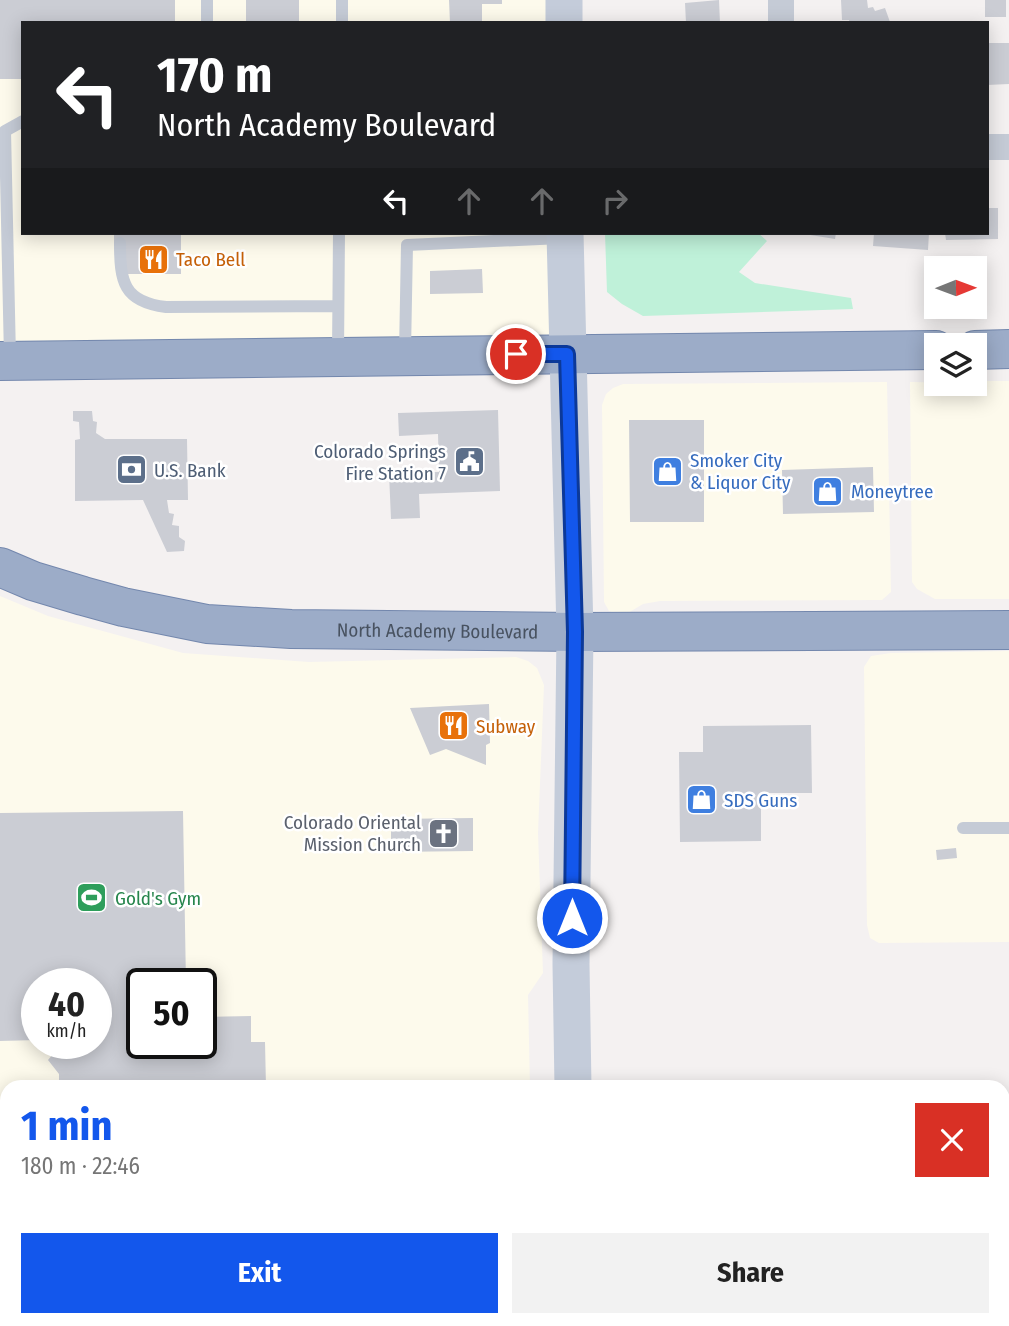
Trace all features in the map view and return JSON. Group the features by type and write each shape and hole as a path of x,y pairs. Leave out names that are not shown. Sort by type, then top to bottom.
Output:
{"highway":[{"path":"987,350 1009,349"},
{"path":"5,361 924,350"},
{"name":"North Academy Boulevard","path":"0,567 33,581 83,596 207,624 290,629 575,632 1009,631"}],"main road":[{"path":"564,0 564,21"},
{"path":"565,235 575,632 571,964 573,1080"}],"street":[{"path":"781,0 781,21"},
{"path":"989,147 1009,147"}],"lane":[{"path":"207,0 207,21"},
{"path":"342,0 342,21"},
{"path":"5,361 5,131 21,122"},
{"path":"338,357 339,235"},
{"path":"405,356 407,245 565,235"},
{"path":"120,243 120,275 133,296 147,305 338,306"},
{"path":"963,828 1009,828"}],"shaded area":[{"path":"0,0 547,0 548,21 21,21 21,235 551,235 553,340 0,346"},
{"path":"987,381 1009,381 1009,599 935,599 917,589 912,582 910,382 924,382 924,396 987,396"},
{"path":"887,382 891,592 882,600 660,601 643,604 628,613 609,611 604,602 602,405 606,394 613,388 623,384"},
{"path":"0,596 48,616 183,653 309,662 516,657 528,661 537,668 544,685 538,833 543,973 528,995 530,1080 0,1080"},
{"path":"1009,651 1009,942 879,943 870,938 867,925 864,667 871,656 891,653"}],"green space":[{"path":"605,235 760,235 767,241 739,272 755,283 851,298 853,309 643,316 607,292"}],"building":[{"path":"0,0 175,0 175,21 21,21 21,79 0,79"},
{"path":"246,0 299,0 299,21 246,21"},
{"path":"449,0 502,0 502,4 482,4 482,21 450,21"},
{"path":"719,0 720,21 686,21 685,3"},
{"path":"841,0 867,0 868,8 873,7 875,11 885,8 890,21 849,21 842,20"},
{"path":"985,0 1006,0 1006,17 985,17"},
{"path":"989,43 1009,43 1009,84 989,85"},
{"path":"989,208 998,208 998,239 946,240 945,235 989,235"},
{"name":"Taco Bell","path":"114,235 181,235 181,274 125,274 114,243"},
{"path":"810,235 836,235 835,239"},
{"path":"874,235 929,235 928,250 873,246"},
{"path":"482,269 483,293 430,294 430,271"},
{"name":"Colorado Springs Fire Station 7","path":"498,410 500,491 419,494 420,518 391,519 389,473 439,472 438,434 399,436 398,413"},
{"name":"U.S. Bank","path":"73,411 92,411 93,421 97,422 96,433 105,439 187,439 188,500 167,500 169,513 174,514 172,525 179,526 179,537 185,541 184,551 167,552 143,500 75,501 75,440 80,439 79,422 73,421"},
{"name":"Smoker City & Liquor City","path":"629,420 704,420 704,522 630,522"},
{"name":"Moneytree","path":"873,467 874,512 783,514 782,470"},
{"name":"Subway","path":"489,704 490,743 486,745 486,765 446,749 430,755 410,708"},
{"path":"811,725 812,793 761,793 761,841 680,842 679,752 703,752 703,726"},
{"name":"Gold's Gym","path":"183,811 186,968 126,968 126,1059 217,1059 217,1017 251,1016 251,1042 265,1042 266,1080 59,1080 59,1074 49,1059 112,1059 112,968 21,968 21,1040 0,1041 0,813"},
{"path":"473,818 473,851 391,852 391,819"},
{"path":"956,848 957,858 937,860 936,850"}],"place":[{"name":"Taco Bell","path":"153,259"},
{"name":"Colorado Springs Fire Station 7","path":"469,462"},
{"name":"U.S. Bank","path":"131,470"},
{"name":"Smoker City & Liquor City","path":"667,471"},
{"name":"Moneytree","path":"828,491"},
{"name":"Subway","path":"453,726"},
{"name":"SDS Guns","path":"701,800"},
{"name":"Colorado Oriental Mission Church","path":"444,833"},
{"name":"Gold's Gym","path":"92,898"}],"route":[{"path":"516,354 567,354 575,632 572,918"}]}
